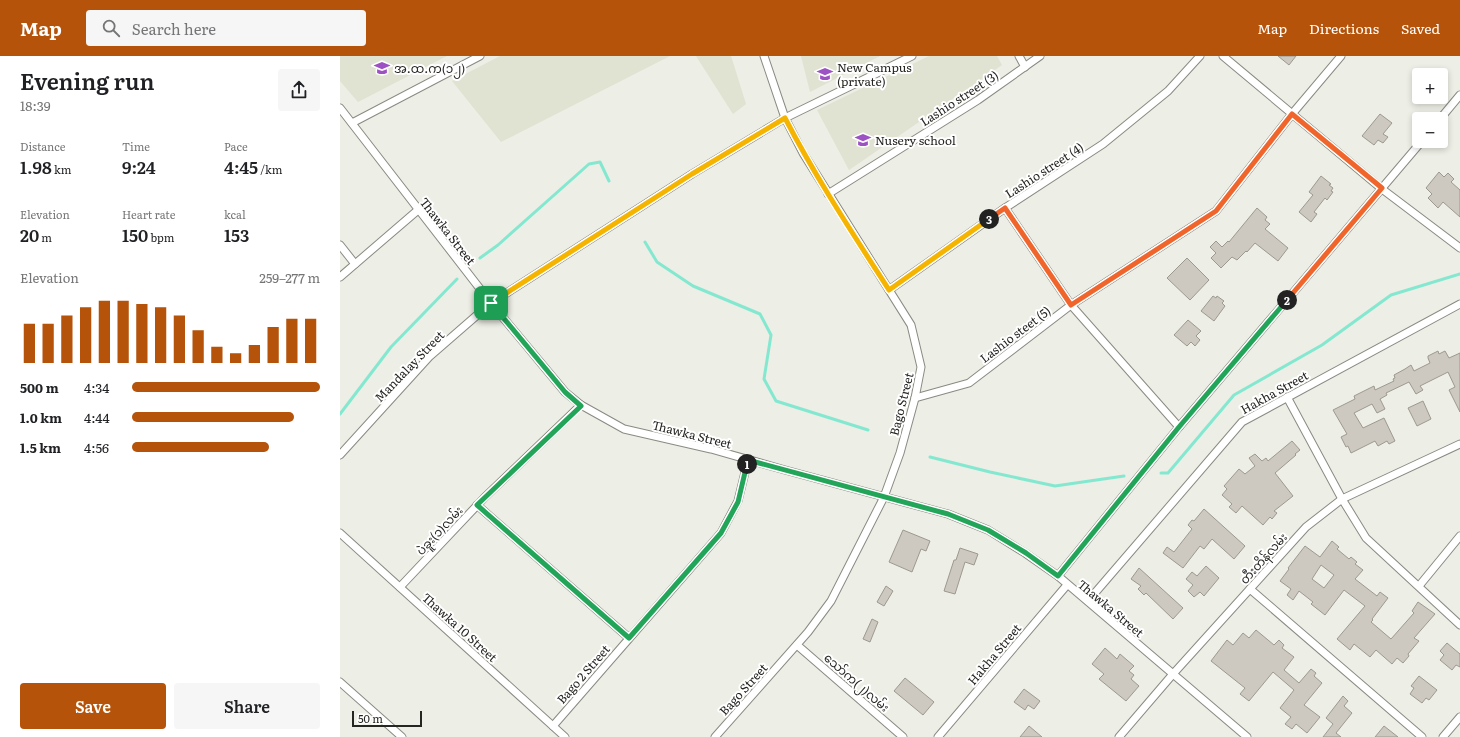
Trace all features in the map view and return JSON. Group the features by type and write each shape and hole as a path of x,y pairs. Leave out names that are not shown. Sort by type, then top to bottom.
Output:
{"street":[{"path":"352,123 480,56"},
{"name":"Bago Street","path":"714,737 808,632 831,601 884,497 900,453 915,398 921,367 911,326 803,153 785,118 764,56"},
{"name":"Mandalay Street","path":"340,455 430,356 491,303 692,174 785,118 912,56"},
{"path":"1019,56 1025,67"},
{"name":"Lashio street (3)","path":"828,194 978,100 1040,56"},
{"name":"Lashio street (4)","path":"889,290 1005,208 1103,144 1168,91 1200,56"},
{"path":"1223,56 1382,188 1460,248"},
{"name":"Lashio steet (5)","path":"915,398 969,383 1071,305 1216,211 1292,114 1341,56"},
{"path":"1446,112 1460,95"},
{"name":"Thawka Street","path":"340,108 491,303 565,392 581,406 624,429 711,449 948,514 988,530 1026,553 1058,576 1247,737"},
{"path":"1058,576 1179,427 1416,148"},
{"path":"1005,208 1071,305 1179,427"},
{"path":"340,277 418,210"},
{"path":"340,245 355,264"},
{"name":"Hakha Street","path":"1088,601 1242,422 1460,304"},
{"path":"1287,397 1342,499 1366,538 1460,625"},
{"name":"ပဲခူး(၁)လမ်း","path":"400,587 477,505 581,406"},
{"name":"တီးတိန်လမ်း","path":"1119,737 1173,674 1306,527 1342,499 1460,444"},
{"name":"Bago 2 Street","path":"553,726 721,533 738,502 748,460"},
{"path":"477,505 629,638"},
{"name":"Thawka 10 Street","path":"340,533 565,737"},
{"path":"1419,586 1460,536"},
{"name":"Hakha Street","path":"938,737 1067,585"},
{"path":"1250,589 1422,737"},
{"name":"သော်က(၂)လမ်း","path":"797,644 903,737"},
{"path":"340,682 402,737"},
{"path":"1443,737 1460,717"}],"shaded area":[{"name":"အ.ထ.က(၁၂)","path":"340,56 447,56 358,102 340,81"},
{"path":"500,56 670,56 501,142 452,81"},
{"path":"696,56 731,56 746,104 733,114"},
{"name":"New Campus (private)","path":"801,56 880,56 810,92"},
{"name":"Nusery school","path":"929,56 997,56 1002,65 849,170 817,110"}],"building":[{"path":"1278,56 1296,56 1289,65"},
{"path":"1380,114 1392,123 1383,134 1388,137 1383,143 1378,140 1374,145 1362,136"},
{"path":"1439,172 1444,177 1448,173 1454,179 1451,182 1460,190 1460,217 1443,202 1438,208 1428,198 1432,194 1426,188"},
{"path":"1321,176 1331,184 1329,185 1333,188 1331,191 1333,192 1327,200 1325,198 1314,212 1317,214 1311,222 1299,212 1313,195 1309,192"},
{"path":"1257,208 1267,217 1265,220 1270,224 1265,229 1288,248 1278,261 1255,243 1237,260 1232,257 1221,268 1211,258 1216,253 1210,247 1216,241 1222,247 1228,241 1229,242"},
{"path":"1187,258 1209,280 1190,300 1167,278"},
{"path":"1213,296 1216,298 1217,296 1224,301 1222,303 1225,306 1214,321 1201,311"},
{"path":"1188,320 1201,331 1196,336 1200,340 1195,346 1191,342 1187,346 1174,335"},
{"path":"1438,351 1439,354 1445,351 1449,358 1460,353 1460,412 1449,390 1455,387 1448,372 1420,386 1423,390 1416,394 1409,382 1386,393 1387,395 1380,399 1385,409 1377,413 1372,404 1354,413 1363,428 1384,418 1395,441 1389,444 1387,441 1378,446 1375,441 1351,453 1341,437 1347,434 1333,410 1355,399 1354,396 1374,386 1375,390 1394,381 1394,375 1411,365 1414,371 1430,363 1428,356"},
{"path":"1423,401 1431,419 1417,426 1408,408"},
{"path":"1292,441 1300,450 1275,473 1293,496 1274,511 1277,513 1272,519 1270,517 1263,525 1242,506 1236,513 1229,507 1232,504 1222,495 1227,489 1224,486 1239,469 1245,474 1255,466 1249,458 1255,454 1262,461 1266,458 1268,461"},
{"path":"1204,509 1245,546 1234,559 1212,539 1204,549 1200,546 1183,568 1163,553 1167,547 1174,552 1192,529 1188,525 1192,520 1194,521"},
{"path":"903,530 930,541 926,551 921,549 912,572 889,562"},
{"path":"1332,541 1339,547 1337,549 1349,559 1351,557 1357,562 1355,564 1363,570 1355,579 1377,596 1380,592 1388,598 1371,622 1391,639 1414,613 1412,611 1418,602 1435,614 1414,638 1419,641 1408,654 1409,656 1403,663 1397,658 1392,664 1376,650 1370,657 1354,644 1350,650 1337,639 1365,606 1344,590 1325,615 1311,604 1313,602 1299,591 1293,600 1287,595 1291,589 1280,581 1305,546 1320,557","holes":["1321,565 1334,575 1324,588 1312,579"]},
{"path":"960,548 978,554 974,565 965,562 955,594 944,591 954,560 956,560"},
{"path":"1206,566 1219,578 1204,596 1200,592 1194,597 1188,591 1193,585 1186,579 1192,572 1197,576"},
{"path":"1139,568 1183,608 1173,619 1146,593 1144,595 1138,589 1141,586 1131,579"},
{"path":"886,586 893,591 884,606 877,602"},
{"path":"872,619 878,622 870,642 863,639"},
{"path":"1256,630 1274,645 1279,640 1284,645 1282,648 1294,657 1284,670 1299,683 1311,669 1316,673 1314,676 1322,683 1304,705 1320,717 1307,733 1296,724 1292,729 1285,724 1291,717 1280,708 1294,690 1273,672 1249,701 1240,694 1245,688 1211,661 1227,640 1233,645 1243,633 1249,638"},
{"path":"1447,643 1460,654 1460,667 1456,665 1452,670 1440,660 1444,655 1440,651"},
{"path":"1105,648 1117,659 1120,654 1134,666 1129,671 1134,675 1131,679 1139,686 1126,701 1099,679 1104,674 1092,664"},
{"path":"1419,676 1437,690 1429,700 1426,698 1422,703 1410,694 1414,688 1411,686"},
{"path":"905,678 934,702 923,715 894,691"},
{"path":"1024,689 1040,701 1034,709 1028,705 1025,710 1014,702"},
{"path":"1343,696 1348,701 1344,706 1352,713 1336,733 1341,737 1323,737 1333,724 1326,718"},
{"path":"1029,726 1042,737 1020,737"},
{"path":"1384,726 1398,737 1375,737"}],"waterway":[{"path":"480,258 498,245 589,164 600,162 609,181"},
{"path":"645,242 657,262 693,286 760,314 771,335 764,379 776,401 868,430"},
{"path":"1161,473 1168,473 1234,395 1322,345 1391,295 1460,274"},
{"path":"340,414 391,347 457,279"},
{"path":"930,457 1055,486 1124,476"}],"place":[{"name":"အ.ထ.က(၁၂)","path":"382,68"},
{"name":"New Campus (private)","path":"825,74"},
{"name":"Nusery school","path":"863,140"}],"route":[{"path":"1292,114 1382,188 1179,427 1058,576 1026,553 988,530 948,514 748,460 738,502 721,533 629,638 477,505 581,406 565,392 491,303 692,174 785,118 803,153 889,290 1005,208 1071,305 1216,211 1292,114"}]}
